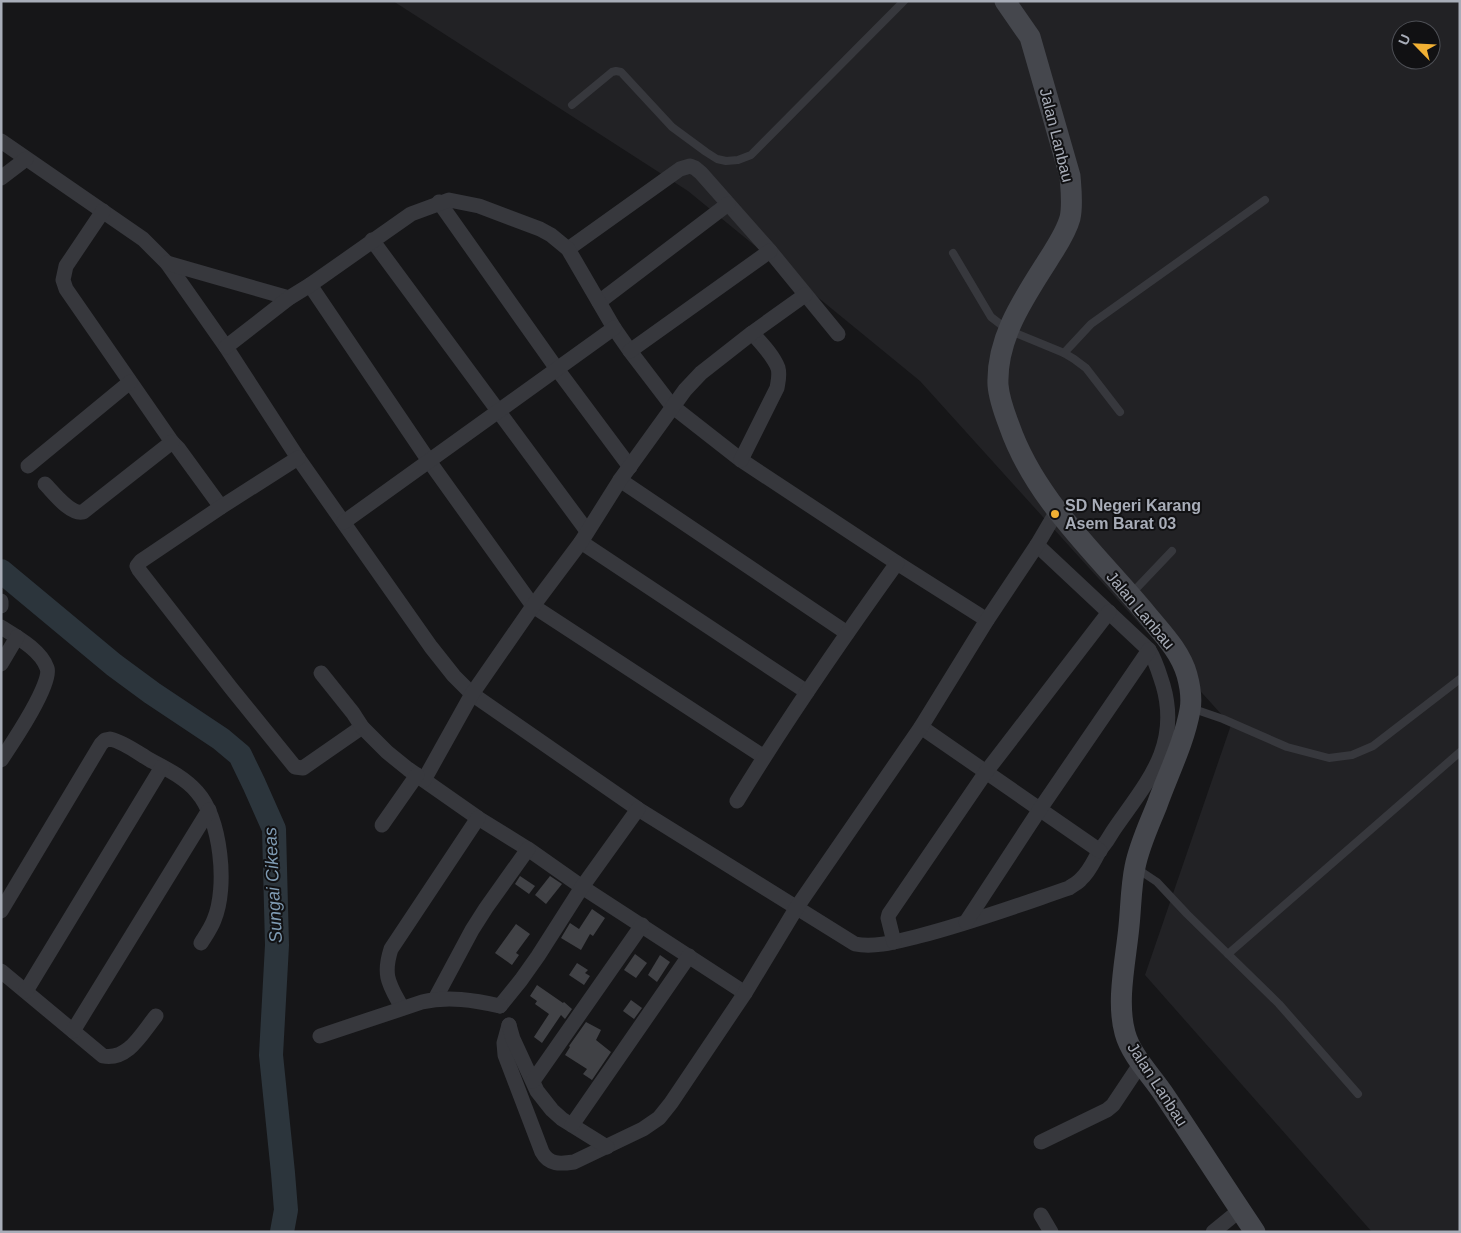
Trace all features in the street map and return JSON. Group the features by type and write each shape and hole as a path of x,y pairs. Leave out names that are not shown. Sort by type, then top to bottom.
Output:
{"street":[{"name":"Jalan Lanbau","path":"1004,1 1030,37 1070,176 1071,196 1070,217 1062,236 1021,302 1008,330 999,362 999,393 1014,442 1028,469 1057,511 1130,594 1174,648 1186,670 1190,688 1191,708 1175,760 1152,816 1135,866 1122,1004 1125,1033 1141,1063 1255,1232"},
{"path":"1,141 143,239 167,263 226,347 298,458 436,653 454,676 472,694 638,809 855,944 868,946 894,942 966,922 1069,888 1081,880 1090,868 1156,766 1164,749 1167,735 1167,699 1154,658 1149,650 1037,545"},
{"path":"1,178 26,159"},
{"path":"568,249 680,169 690,166 701,173 770,251 838,334"},
{"path":"226,347 289,298 411,214 439,202 449,200 466,202 488,209 540,229 568,249 614,328 672,406 741,460 987,620"},
{"path":"439,202 557,369 630,467"},
{"path":"599,302 728,204"},
{"path":"103,211 66,266 62,280 66,289 172,442 221,507"},
{"path":"372,240 498,410 584,536 808,692"},
{"path":"630,351 770,251"},
{"path":"167,263 289,298"},
{"path":"310,285 429,461 533,606 764,756"},
{"path":"382,825 420,778 472,694 684,390 752,332 806,295"},
{"path":"344,522 614,328"},
{"path":"741,460 779,378 778,369 772,356 752,332"},
{"path":"28,466 130,382"},
{"path":"44,484 75,512 83,512 172,442"},
{"path":"298,458 141,561 138,570 295,766 303,768 362,726"},
{"path":"620,480 847,633"},
{"path":"509,1025 504,1043 505,1055 545,1158 557,1163 574,1162 607,1147 659,1118 745,993 797,908 921,727 1057,511"},
{"path":"737,800 764,756 847,633 897,563"},
{"path":"1,601 1,606"},
{"path":"894,942 888,914 986,772 1109,612"},
{"path":"1,628 17,636 32,648 47,666 49,674 44,689 1,760"},
{"path":"1,664 17,636"},
{"path":"966,922 1040,809 1149,650"},
{"path":"321,673 362,726 387,752 420,778 582,887 745,993"},
{"path":"921,727 1100,850"},
{"path":"1,911 101,744 105,740 110,739 189,784 198,793 208,810 215,826 221,865 220,898 215,919 201,943"},
{"path":"26,991 162,767"},
{"path":"500,1006 538,956 582,887 638,809"},
{"path":"73,1031 208,810"},
{"path":"402,1008 387,978 387,960 391,949 478,818"},
{"path":"435,999 477,923 528,849"},
{"path":"533,1081 642,925"},
{"path":"572,1125 689,956"},
{"path":"1,971 103,1056 110,1057 124,1053 156,1016"},
{"path":"320,1036 402,1008 435,999 476,1000 500,1006"},
{"path":"500,1006 537,1091 562,1119 607,1147"},
{"path":"1041,1142 1107,1110 1113,1105 1141,1063"},
{"path":"1213,1232 1240,1210"},
{"path":"1041,1215 1051,1232"}],"lane":[{"path":"572,105 612,72 621,72 672,127 706,152 726,161 746,158 904,1"},
{"path":"1064,353 1091,324 1266,200"},
{"path":"953,253 991,317 1008,330 1074,359 1086,368 1120,412"},
{"path":"1130,594 1172,551"},
{"path":"1191,708 1223,719 1287,747 1329,758 1352,755 1373,746 1460,679"},
{"path":"1228,954 1460,752"},
{"path":"1135,866 1157,882 1278,1004 1358,1094"}],"shaded area":[{"path":"393,1 1460,1 1460,1232 1372,1232 1145,975 1231,725 920,381 688,191"}],"building":[{"path":"520,876 535,886 529,894 515,884"},
{"path":"550,876 562,884 546,904 535,895"},
{"path":"592,909 605,918 593,936 590,934 581,950 561,938 570,923 579,929"},
{"path":"516,924 530,934 516,953 519,955 512,965 495,953"},
{"path":"635,954 647,963 636,978 624,970"},
{"path":"660,955 670,962 657,982 648,975"},
{"path":"577,963 588,970 585,973 590,976 584,985 569,975"},
{"path":"537,985 572,1009 565,1019 561,1015 542,1043 534,1037 549,1014 535,1004 537,1001 530,996"},
{"path":"631,1000 642,1008 634,1019 623,1011"},
{"path":"586,1022 601,1030 596,1040 611,1052 592,1080 583,1074 587,1069 565,1055"}],"waterway":[{"name":"Sungai Cikeas","path":"1,571 114,665 221,739 240,755 274,829 277,945 271,1055 286,1210 282,1232"}],"place":[{"name":"SD Negeri Karang Asem Barat 03","path":"1055,514"}]}
